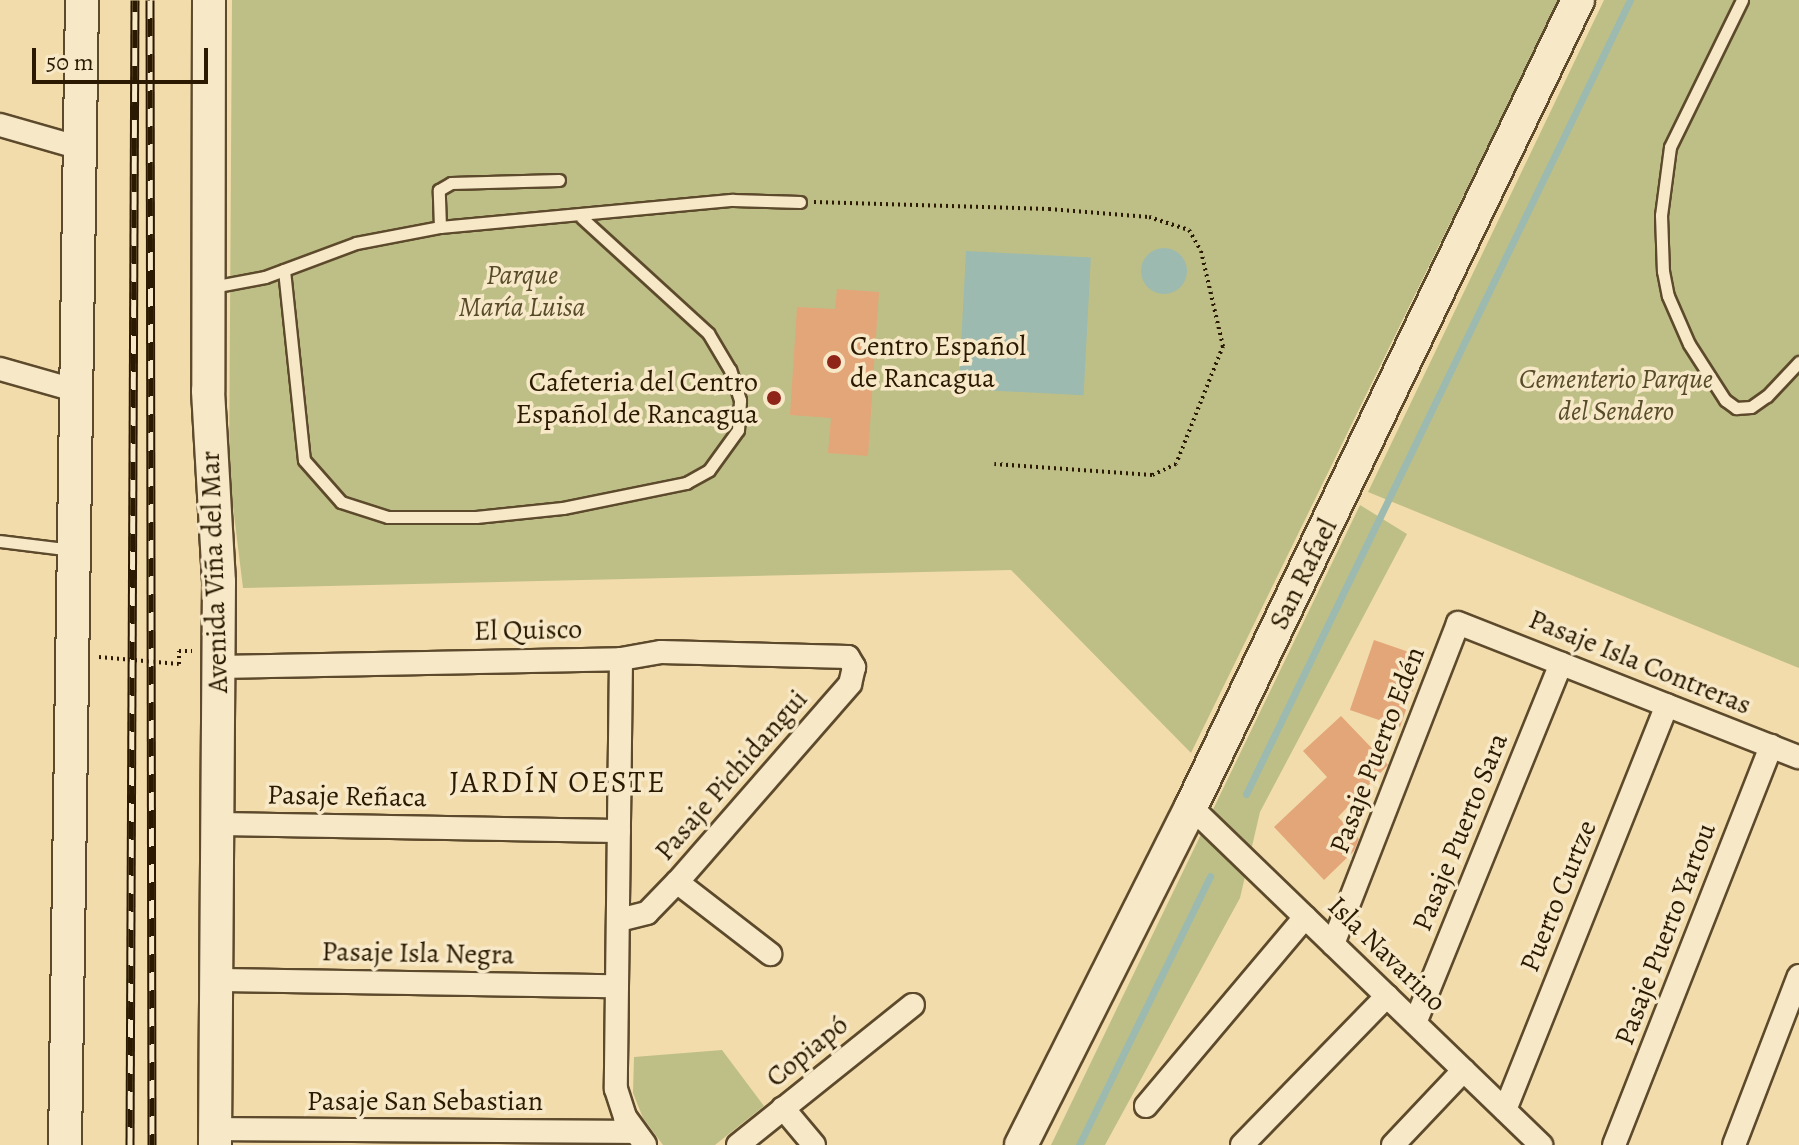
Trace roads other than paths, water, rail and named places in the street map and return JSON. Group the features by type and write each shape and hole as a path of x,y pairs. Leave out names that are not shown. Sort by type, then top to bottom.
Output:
{"street":[{"path":"65,1145 82,0"},
{"name":"Avenida Viña del Mar","path":"209,0 211,287 208,391 217,515 219,659 216,1137"},
{"name":"San Rafael","path":"1021,1145 1191,807 1578,0"},
{"path":"0,125 80,148"},
{"path":"0,369 74,390"},
{"name":"Pasaje Isla Contreras","path":"1458,623 1799,757"},
{"name":"Pasaje Puerto Edén","path":"1333,944 1458,623"},
{"name":"El Quisco","path":"219,659 621,659 650,652 837,654"},
{"name":"Pasaje Pichidangui","path":"619,920 647,913 850,684 852,662 837,654"},
{"path":"621,659 616,1089 639,1138"},
{"name":"Pasaje Puerto Sara","path":"1415,1023 1561,663"},
{"name":"Puerto Curtze","path":"1505,1110 1667,705"},
{"name":"Pasaje Puerto Yartou","path":"1614,1145 1771,746"},
{"name":"Isla Navarino","path":"1191,807 1541,1145"},
{"name":"Pasaje Reñaca","path":"218,824 619,831"},
{"path":"677,882 770,954"},
{"path":"1146,1106 1305,917"},
{"path":"1734,1145 1799,976"},
{"name":"Pasaje Isla Negra","path":"217,980 617,986"},
{"path":"1242,1145 1387,996"},
{"name":"Copiapó","path":"738,1145 913,1005"},
{"path":"1393,1145 1464,1070"},
{"path":"783,1108 814,1145"},
{"name":"Pasaje San Sebastian","path":"216,1137 639,1138"}],"lane":[{"path":"1742,0 1670,147 1661,215 1663,271 1668,296 1689,344 1725,400 1736,408 1751,407 1767,396 1799,362"},
{"path":"440,227 439,190 451,183 559,180"},
{"path":"211,287 284,270 356,243 440,227 582,218 733,200 800,202"},
{"path":"284,270 304,460 341,502 388,517 476,517 563,508 686,483 709,470 738,430 740,400 730,370 708,333 582,218"},
{"path":"0,541 73,550"}],"water":[{"path":"1164,248 1180,255 1187,271 1180,287 1164,294 1148,287 1141,271 1148,255"},
{"path":"966,251 1091,258 1084,395 959,389"}],"waterway":[{"path":"1246,794 1630,0"},
{"path":"1079,1145 1210,876"}],"railway":[{"path":"130,1145 135,0"},
{"path":"150,0 152,1145"}],"place":[{"name":"Centro Español de Rancagua","path":"834,362"},
{"name":"Cafeteria del Centro Español de Rancagua","path":"774,398"}],"district":[{"name":"JARDÍN OESTE","path":"558,782"}],"park label":[{"name":"Parque María Luisa","path":"522,291"},
{"name":"Cementerio Parque del Sendero","path":"1616,395"}]}
